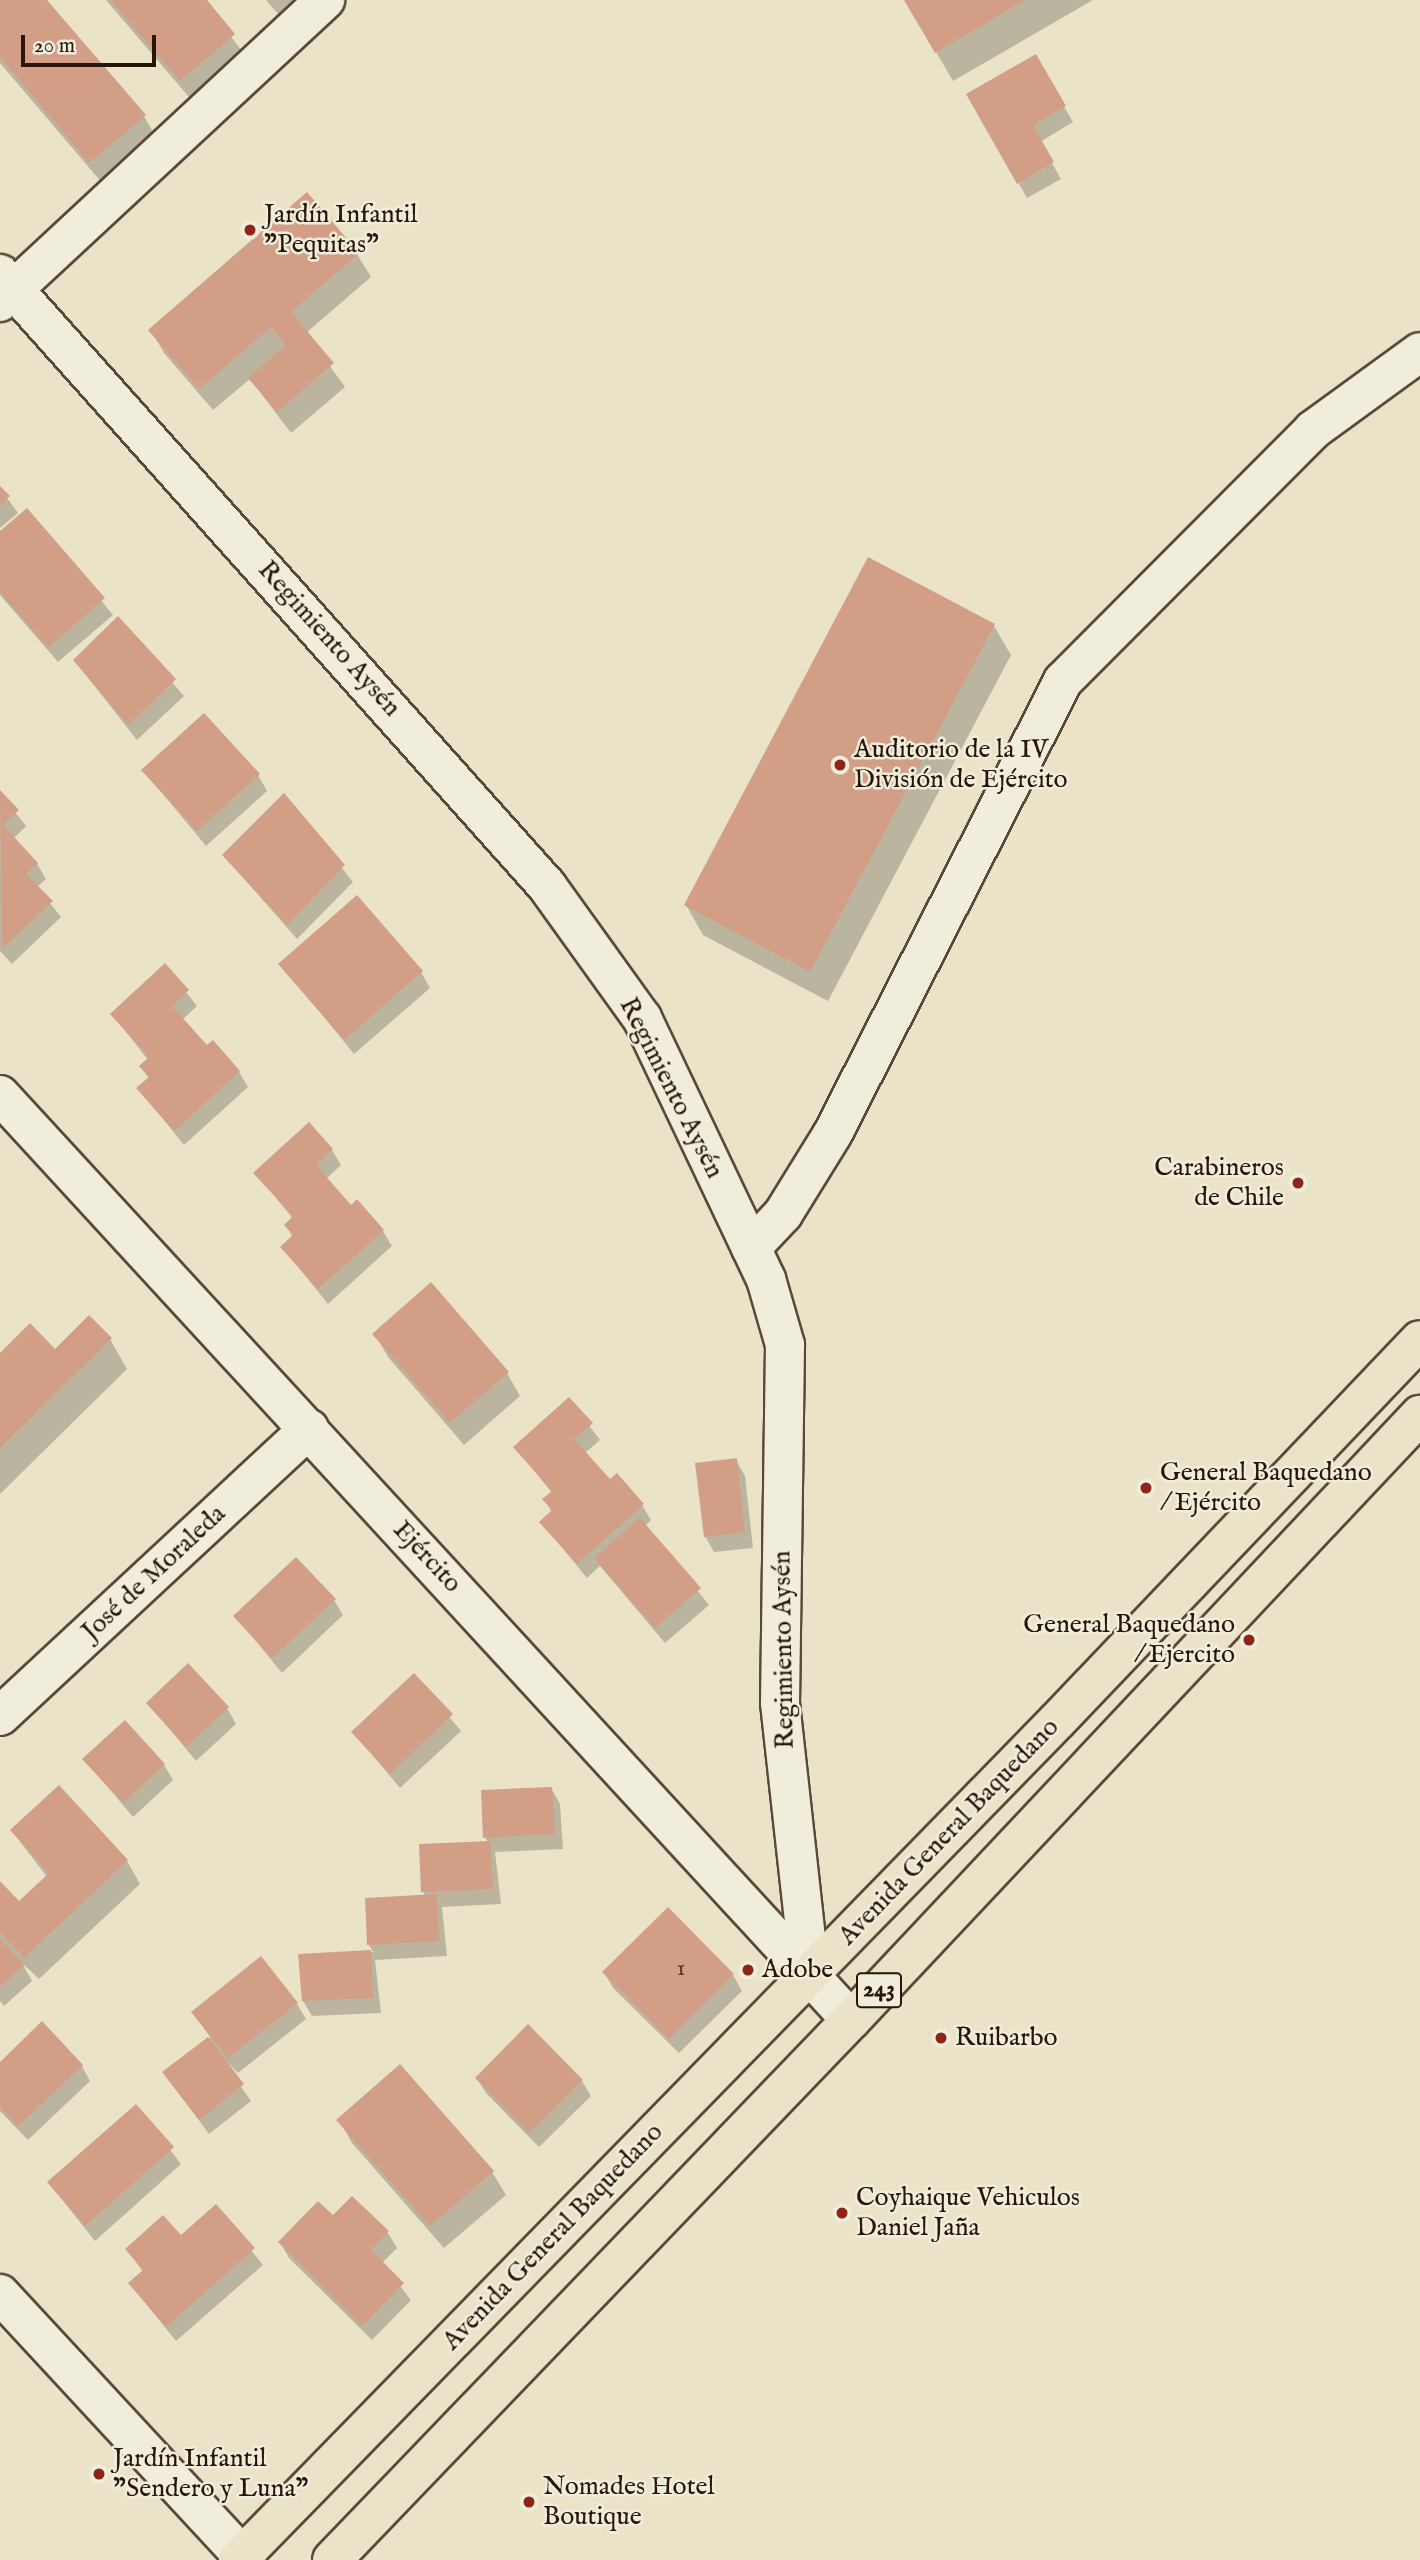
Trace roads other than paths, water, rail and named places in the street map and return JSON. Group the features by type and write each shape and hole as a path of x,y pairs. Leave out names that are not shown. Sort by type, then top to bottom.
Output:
{"main road":[{"name":"Avenida General Baquedano","path":"242,2559 1057,1721 1420,1339"},
{"name":"Avenida General Baquedano","path":"332,2560 851,2020 1097,1755 1420,1415"},
{"path":"1263,1504 1304,1539"},
{"path":"1057,1721 1097,1755"}],"street":[{"path":"4,288 325,0"},
{"name":"Regimiento Aysén","path":"4,288 547,886 642,1018 766,1279 785,1345 780,1703 810,1973"},
{"path":"751,1248 783,1214 833,1133 1063,681 1313,430 1420,352"},
{"name":"Ejército","path":"0,1095 851,2020"},
{"name":"José de Moraleda","path":"0,1716 309,1429"},
{"path":"0,2294 242,2559"}],"place":[{"name":"Jardín Infantil \"Pequitas\"","path":"250,230"},
{"name":"Auditorio de la IV División de Ejército","path":"840,765"},
{"name":"Carabineros de Chile","path":"1298,1183"},
{"name":"General Baquedano / Ejército","path":"1146,1488"},
{"name":"General Baquedano / Ejercito","path":"1249,1640"},
{"name":"Adobe","path":"748,1970"},
{"name":"Ruibarbo","path":"941,2038"},
{"name":"Coyhaique Vehiculos Daniel Jaña","path":"842,2213"},
{"name":"Jardín Infantil \"Sendero y Luna\"","path":"99,2474"},
{"name":"Nomades Hotel Boutique","path":"529,2502"}]}
